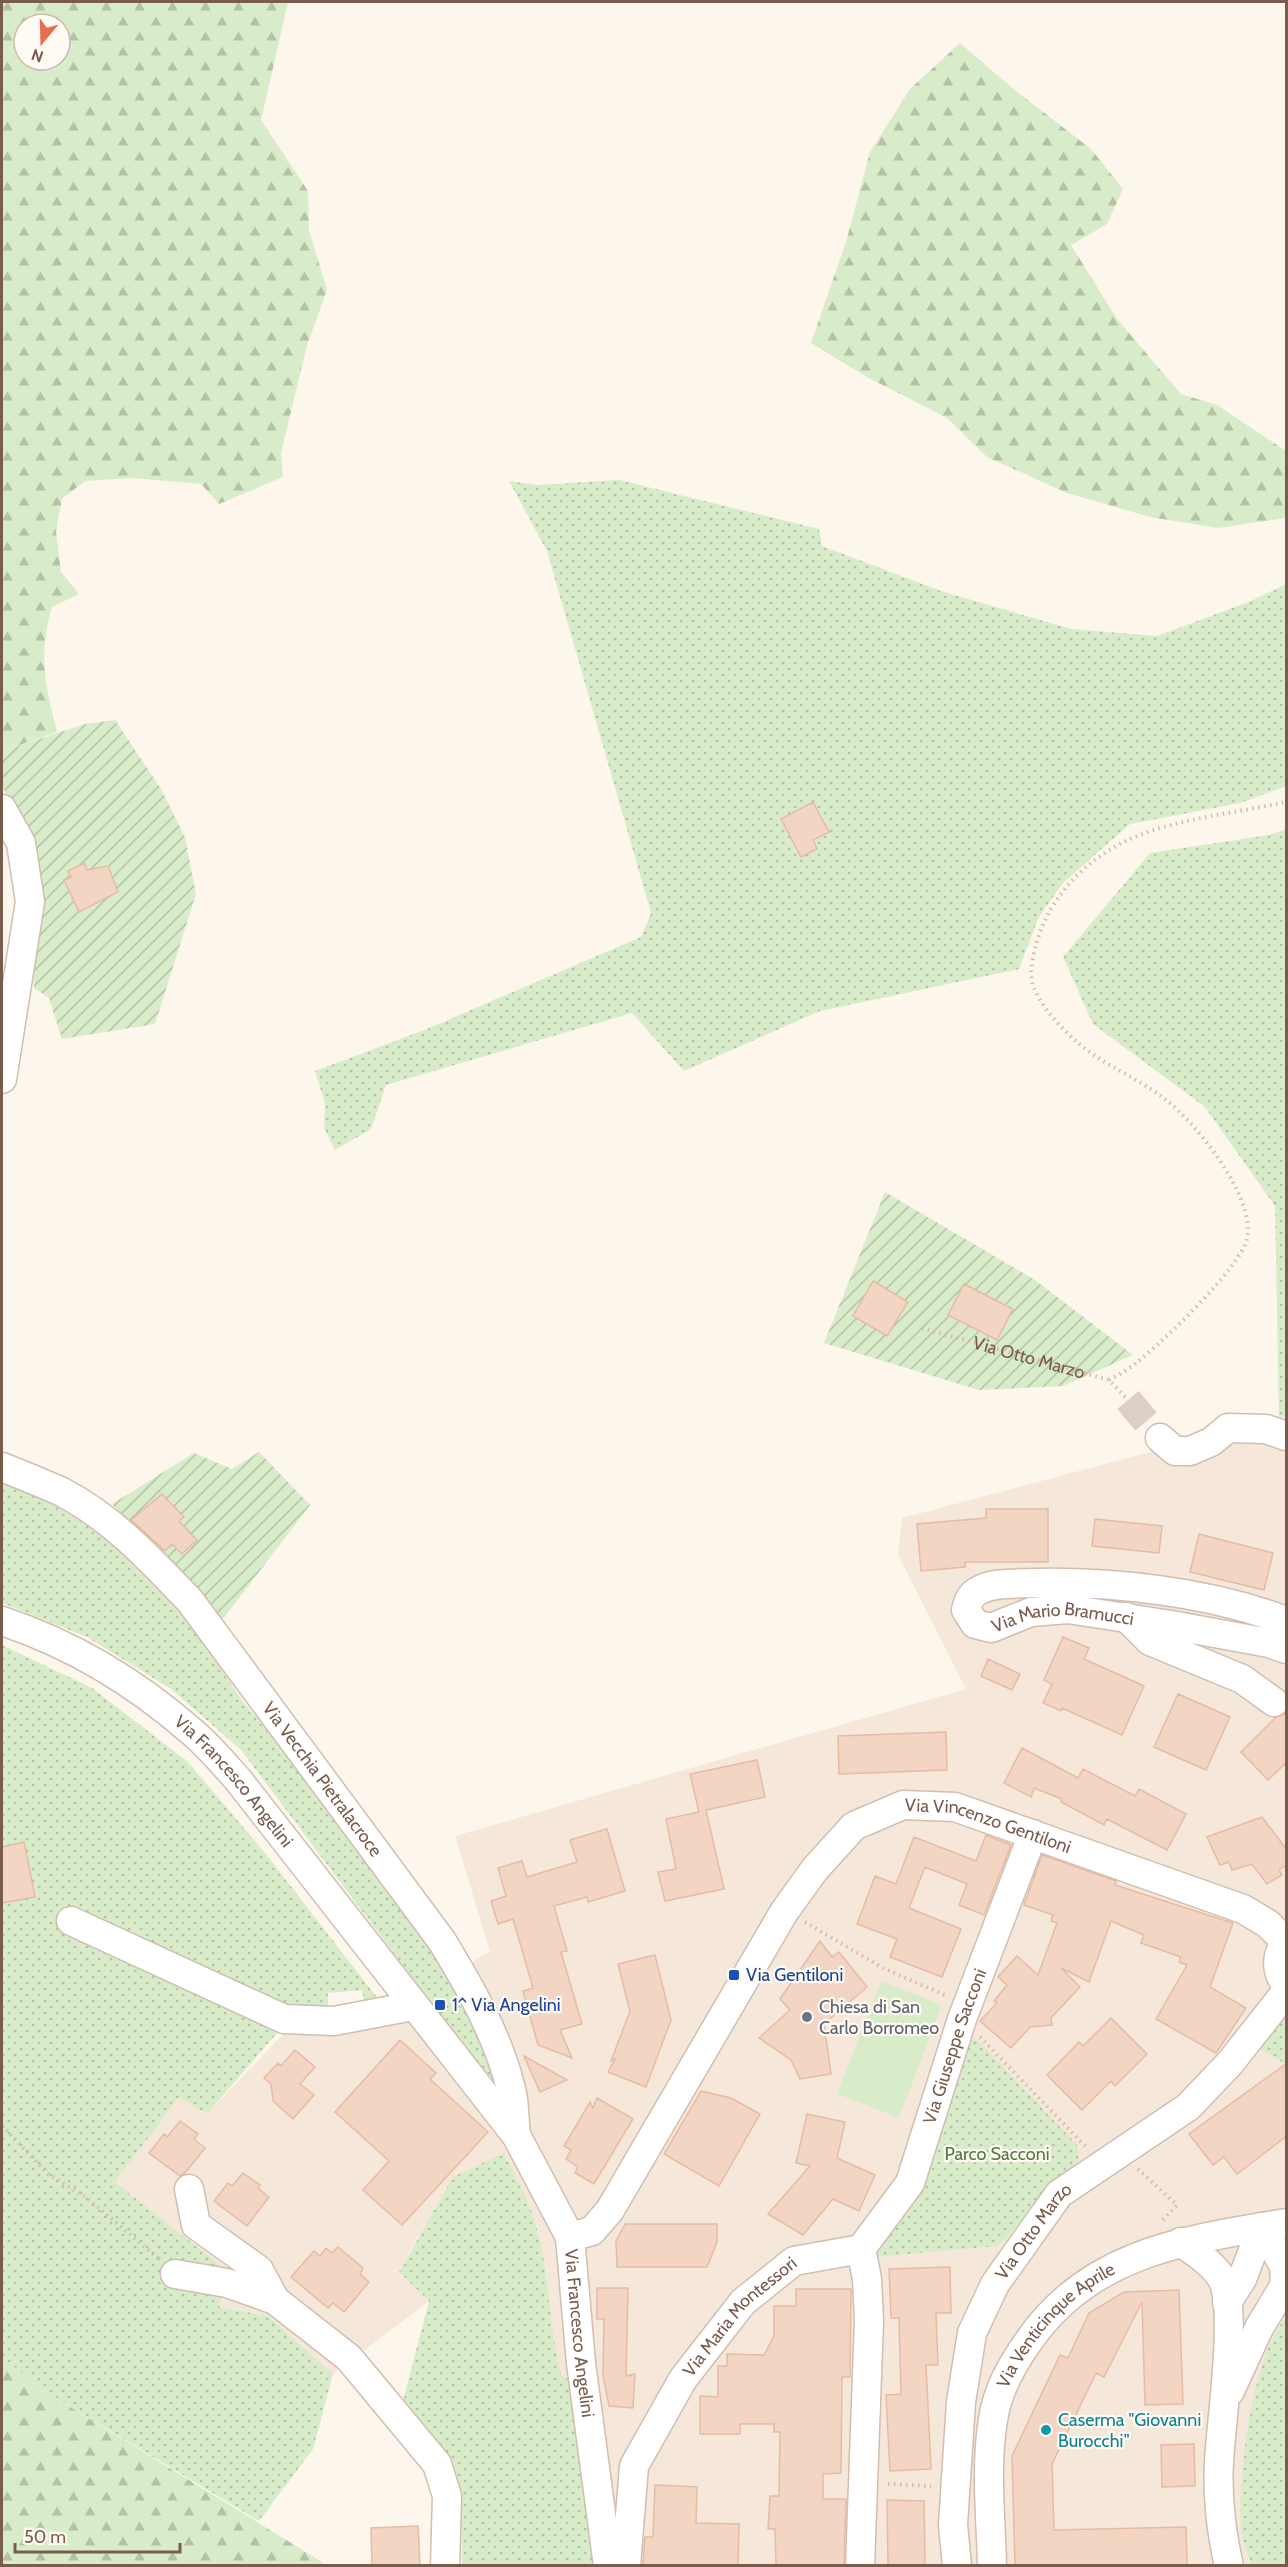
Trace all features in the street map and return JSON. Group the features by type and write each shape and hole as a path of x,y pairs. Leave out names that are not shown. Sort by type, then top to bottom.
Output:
{"street":[{"path":"2,809 21,843 30,902 2,1079"},
{"path":"1160,1438 1175,1450 1190,1451 1211,1442 1228,1428 1266,1429 1287,1436"},
{"name":"Via Vecchia Pietralacroce","path":"2,1451 43,1484"},
{"name":"Via Vecchia Pietralacroce","path":"2,1467 43,1484 104,1519 147,1556 189,1601 442,1941 465,1979 500,2052 512,2091 516,2135"},
{"name":"Via Mario Bramucci","path":"1287,1621 1230,1605 1179,1595 1127,1587 1064,1582 992,1586 978,1590 969,1598 966,1610 975,1624 991,1628 1031,1612 1068,1609 1269,1643 1287,1649"},
{"path":"1126,1617 1150,1641 1242,1679 1274,1702"},
{"name":"Via Francesco Angelini","path":"2,1621 53,1641 94,1662 151,1698 193,1732 239,1780 413,2006 516,2135 570,2237 581,2363 608,2565"},
{"name":"Via Vincenzo Gentiloni","path":"570,2237 592,2231 610,2210 784,1912 815,1869 854,1826 903,1804 955,1807 1243,1909 1268,1924 1286,1942"},
{"name":"Via Giuseppe Sacconi","path":"861,2249 910,2183 962,2019 1033,1834"},
{"path":"71,1921 284,2019 334,2021 413,2006"},
{"path":"1286,1942 1277,1963 1280,1975 1287,1984"},
{"name":"Via Otto Marzo","path":"957,2565 953,2525 959,2436 972,2333 995,2284 1059,2194 1188,2107 1230,2063 1287,1992"},
{"path":"189,2189 196,2225 259,2270"},
{"path":"1226,2401 1259,2328 1286,2284 1274,2225"},
{"path":"1227,2302 1274,2225"},
{"name":"Via Venticinque Aprile","path":"992,2565 989,2452 993,2417 1008,2372 1038,2327 1067,2296 1094,2276 1122,2261 1181,2242 1274,2225"},
{"path":"251,2238 259,2270 275,2300"},
{"path":"1181,2242 1223,2280 1227,2302 1226,2401 1219,2461 1221,2530 1229,2565"},
{"path":"860,2565 869,2321 867,2279 861,2249"},
{"name":"Via Maria Montessori","path":"626,2565 634,2466 683,2379 743,2302 794,2261 861,2249"},
{"path":"175,2274 227,2283 275,2300 348,2358 437,2464 447,2496 446,2565"}],"path":[{"path":"2,8 9,2"},
{"path":"1109,1380 1136,1363 1217,1283 1239,1255 1247,1238 1246,1214 1234,1184 1192,1123 1158,1094 1078,1043 1048,1011 1032,981 1032,959 1038,938 1053,904 1078,873 1114,848 1145,833 1287,802"},
{"name":"Via Otto Marzo","path":"922,1328 1109,1380 1128,1400"},
{"path":"825,1932 883,1968 956,2000 962,2019 1002,2058 1101,2164 1141,2170 1177,2205 1154,2229"},
{"path":"2,2126 48,2174 87,2198 132,2234 175,2274"},
{"path":"863,2483 923,2485"}],"shaded area":[{"path":"1286,1416 1286,2565 601,2565 554,2348 546,2272 537,2227 504,2153 417,2238 399,2272 429,2301 333,2374 268,2316 219,2307 227,2283 115,2182 179,2097 207,2114 288,2029 370,2024 490,1951 455,1836 966,1689 898,1555 902,1518"}],"green space":[{"path":"2,2 288,2 261,120 308,191 309,230 327,290 307,345 281,453 283,477 219,504 201,484 132,478 85,481 62,499 56,531 61,572 79,594 52,607 45,640 46,684 57,732 2,751"},
{"path":"960,43 1011,87 1091,149 1123,189 1107,224 1071,245 1117,319 1181,394 1217,405 1286,451 1286,518 1218,528 1150,517 1067,493 987,457 947,418 865,376 811,343 846,242 870,152 910,89"},
{"path":"619,480 819,529 822,546 941,591 1071,629 1157,636 1251,601 1286,584 1286,786 1240,803 1130,824 1063,883 1039,917 1019,969 820,1011 684,1071 632,1013 386,1085 371,1129 335,1150 324,1128 325,1104 315,1071 427,1029 641,937 651,913 547,551 509,481 537,485"},
{"path":"115,720 161,789 185,837 196,894 155,1024 62,1039 49,998 34,988 36,883 2,784 2,751 85,724"},
{"path":"1286,829 1286,1416 1279,1418 1275,1206 1205,1107 1093,1024 1063,957 1150,853 1269,835"},
{"path":"885,1192 1035,1280 1133,1355 1063,1386 979,1390 824,1343"},
{"path":"259,1452 310,1505 220,1623 112,1504 194,1453 232,1469"},
{"path":"2,1474 26,1485 128,1552 171,1592 241,1699 338,1818 464,1990 497,2082 489,2080 241,1750 171,1689 87,1637 2,1603"},
{"path":"2,1645 92,1688 188,1762 265,1853 382,2004 365,2005 362,1990 328,1993 328,2014 283,2013 278,2032 207,2114 179,2097 115,2182 229,2272 219,2307 268,2316 333,2374 313,2449 259,2521 41,2389 2,2357"},
{"path":"881,1981 942,2005 899,2118 837,2094"},
{"path":"1286,2012 1286,2064 1261,2050 1267,2021"},
{"name":"Parco Sacconi","path":"966,2039 977,2039 1077,2145 1079,2162 998,2246 875,2257 878,2248 910,2211 924,2179"},
{"path":"504,2153 527,2199 537,2229 545,2265 561,2375 577,2385 601,2565 462,2565 461,2524 452,2471 401,2408 429,2301 399,2272 453,2177"},
{"path":"1286,2317 1286,2565 1252,2565 1241,2530 1240,2507 1249,2419 1264,2360 1274,2335"},
{"path":"2,2357 41,2389 322,2562 322,2565 2,2565"}],"building":[{"path":"813,802 829,832 813,840 817,849 801,857 781,819"},
{"path":"84,863 87,870 108,866 118,892 79,912 64,880 71,877 68,871"},
{"path":"873,1281 908,1302 887,1336 853,1316"},
{"path":"964,1284 1013,1309 997,1340 948,1315"},
{"path":"162,1494 184,1517 179,1521 197,1540 182,1554 172,1544 165,1551 131,1520"},
{"path":"986,1509 1048,1509 1048,1562 965,1562 965,1567 921,1571 917,1524 986,1518"},
{"path":"1095,1519 1162,1526 1159,1553 1092,1546"},
{"path":"1199,1534 1273,1553 1264,1590 1190,1572"},
{"path":"1063,1637 1089,1648 1084,1659 1144,1686 1122,1735 1062,1708 1061,1711 1043,1703 1052,1684 1044,1680"},
{"path":"988,1659 1020,1674 1012,1690 981,1676"},
{"path":"1178,1694 1230,1717 1206,1770 1154,1747"},
{"path":"1287,1712 1287,1762 1268,1780 1241,1752 1275,1718"},
{"path":"946,1732 947,1770 839,1774 838,1736"},
{"path":"1022,1748 1078,1778 1083,1769 1135,1796 1139,1789 1186,1814 1167,1850 1107,1819 1104,1825 1061,1802 1062,1799 1034,1788 1031,1797 1004,1783"},
{"path":"757,1760 765,1797 706,1810 724,1889 665,1901 658,1872 676,1869 666,1819 699,1812 690,1774"},
{"path":"1262,1817 1287,1850 1287,1864 1279,1870 1282,1875 1267,1884 1252,1864 1232,1870 1229,1862 1220,1865 1207,1837"},
{"path":"607,1829 625,1891 588,1902 587,1897 554,1906 567,1951 561,1952 582,2024 560,2030 572,2058 538,2045 523,1991 533,1988 513,1919 498,1924 491,1901 506,1896 498,1868 522,1861 527,1877 577,1862 570,1840"},
{"path":"986,1835 1011,1845 984,1915 959,1905 967,1884 925,1867 909,1908 961,1929 942,1977 890,1957 897,1939 857,1924 875,1876 896,1884 914,1837 976,1861"},
{"path":"24,1842 35,1897 2,1903 2,1847"},
{"path":"1042,1855 1116,1881 1115,1885 1233,1923 1210,1987 1246,2008 1216,2053 1156,2019 1187,1965 1179,1962 1181,1957 1141,1943 1144,1935 1111,1921 1089,1982 1061,1968 1080,1987 1051,2018 1052,2025 1030,2027 1011,2048 980,2021 997,2003 994,2001 1007,1985 998,1977 1017,1956 1038,1975 1057,1923 1051,1921 1053,1915 1024,1905"},
{"name":"Chiesa di San Carlo Borromeo","path":"820,1941 832,1957 839,1952 867,1987 824,2024 831,2074 800,2079 791,2060 759,2038 790,2010 780,1999"},
{"path":"655,1955 671,2020 646,2087 608,2072 615,2059 611,2061 630,2011 618,1964"},
{"path":"1111,2018 1147,2054 1115,2086 1111,2081 1082,2110 1047,2075 1079,2042 1083,2046"},
{"path":"400,2040 436,2073 430,2079 488,2132 402,2225 363,2190 389,2161 335,2112"},
{"path":"295,2050 315,2067 300,2084 314,2095 293,2119 273,2101 271,2084 264,2078 278,2063 281,2066"},
{"path":"524,2056 567,2080 540,2092"},
{"path":"1287,2063 1287,2136 1237,2174 1224,2157 1213,2165 1189,2134"},
{"path":"701,2091 731,2098 760,2114 719,2186 664,2154"},
{"path":"597,2098 633,2119 594,2184 575,2173 578,2167 566,2159 571,2150 564,2146 590,2102 593,2108"},
{"path":"807,2114 845,2122 837,2158 875,2175 859,2211 833,2199 803,2235 768,2214 810,2166 796,2163"},
{"path":"180,2121 198,2134 194,2139 205,2148 180,2176 149,2153 164,2134 167,2137"},
{"path":"243,2173 260,2185 258,2188 269,2197 247,2226 214,2201 228,2183 232,2186"},
{"path":"625,2224 717,2224 717,2242 707,2267 617,2267 616,2241"},
{"path":"338,2247 363,2268 360,2274 369,2282 344,2312 333,2303 328,2308 291,2277 314,2251 320,2256 326,2248 332,2253"},
{"path":"950,2267 951,2313 936,2313 938,2365 926,2365 931,2469 890,2471 886,2395 901,2394 899,2318 891,2318 889,2269"},
{"path":"597,2288 628,2288 626,2376 635,2374 633,2408 609,2406 603,2375 604,2319 597,2319"},
{"path":"796,2289 851,2289 850,2377 842,2377 841,2473 823,2474 823,2499 846,2499 844,2565 776,2565 775,2529 768,2529 770,2496 779,2496 780,2432 774,2432 774,2424 740,2424 740,2434 700,2434 700,2396 718,2397 718,2366 727,2366 727,2354 764,2355 774,2336 774,2306 796,2306"},
{"name":"Caserma \"Giovanni Burocchi\"","path":"1179,2290 1183,2404 1145,2405 1142,2302 1104,2377 1096,2373 1052,2464 1054,2530 1186,2527 1187,2565 1015,2565 1012,2456 1060,2355 1068,2358 1089,2313 1124,2292"},
{"path":"1194,2444 1195,2486 1162,2487 1161,2445"},
{"path":"655,2485 697,2487 696,2523 739,2524 738,2565 643,2565 645,2537 653,2537"},
{"path":"887,2500 924,2501 925,2565 888,2565"},
{"path":"418,2526 420,2565 372,2565 371,2528"}],"tunnel":[{"path":"1128,1400 1160,1438"}],"place":[{"name":"Via Gentiloni","path":"734,1975"},
{"name":"1^ Via Angelini","path":"440,2005"},
{"name":"Chiesa di San Carlo Borromeo","path":"807,2017"},
{"name":"Caserma \"Giovanni Burocchi\"","path":"1046,2430"}]}
